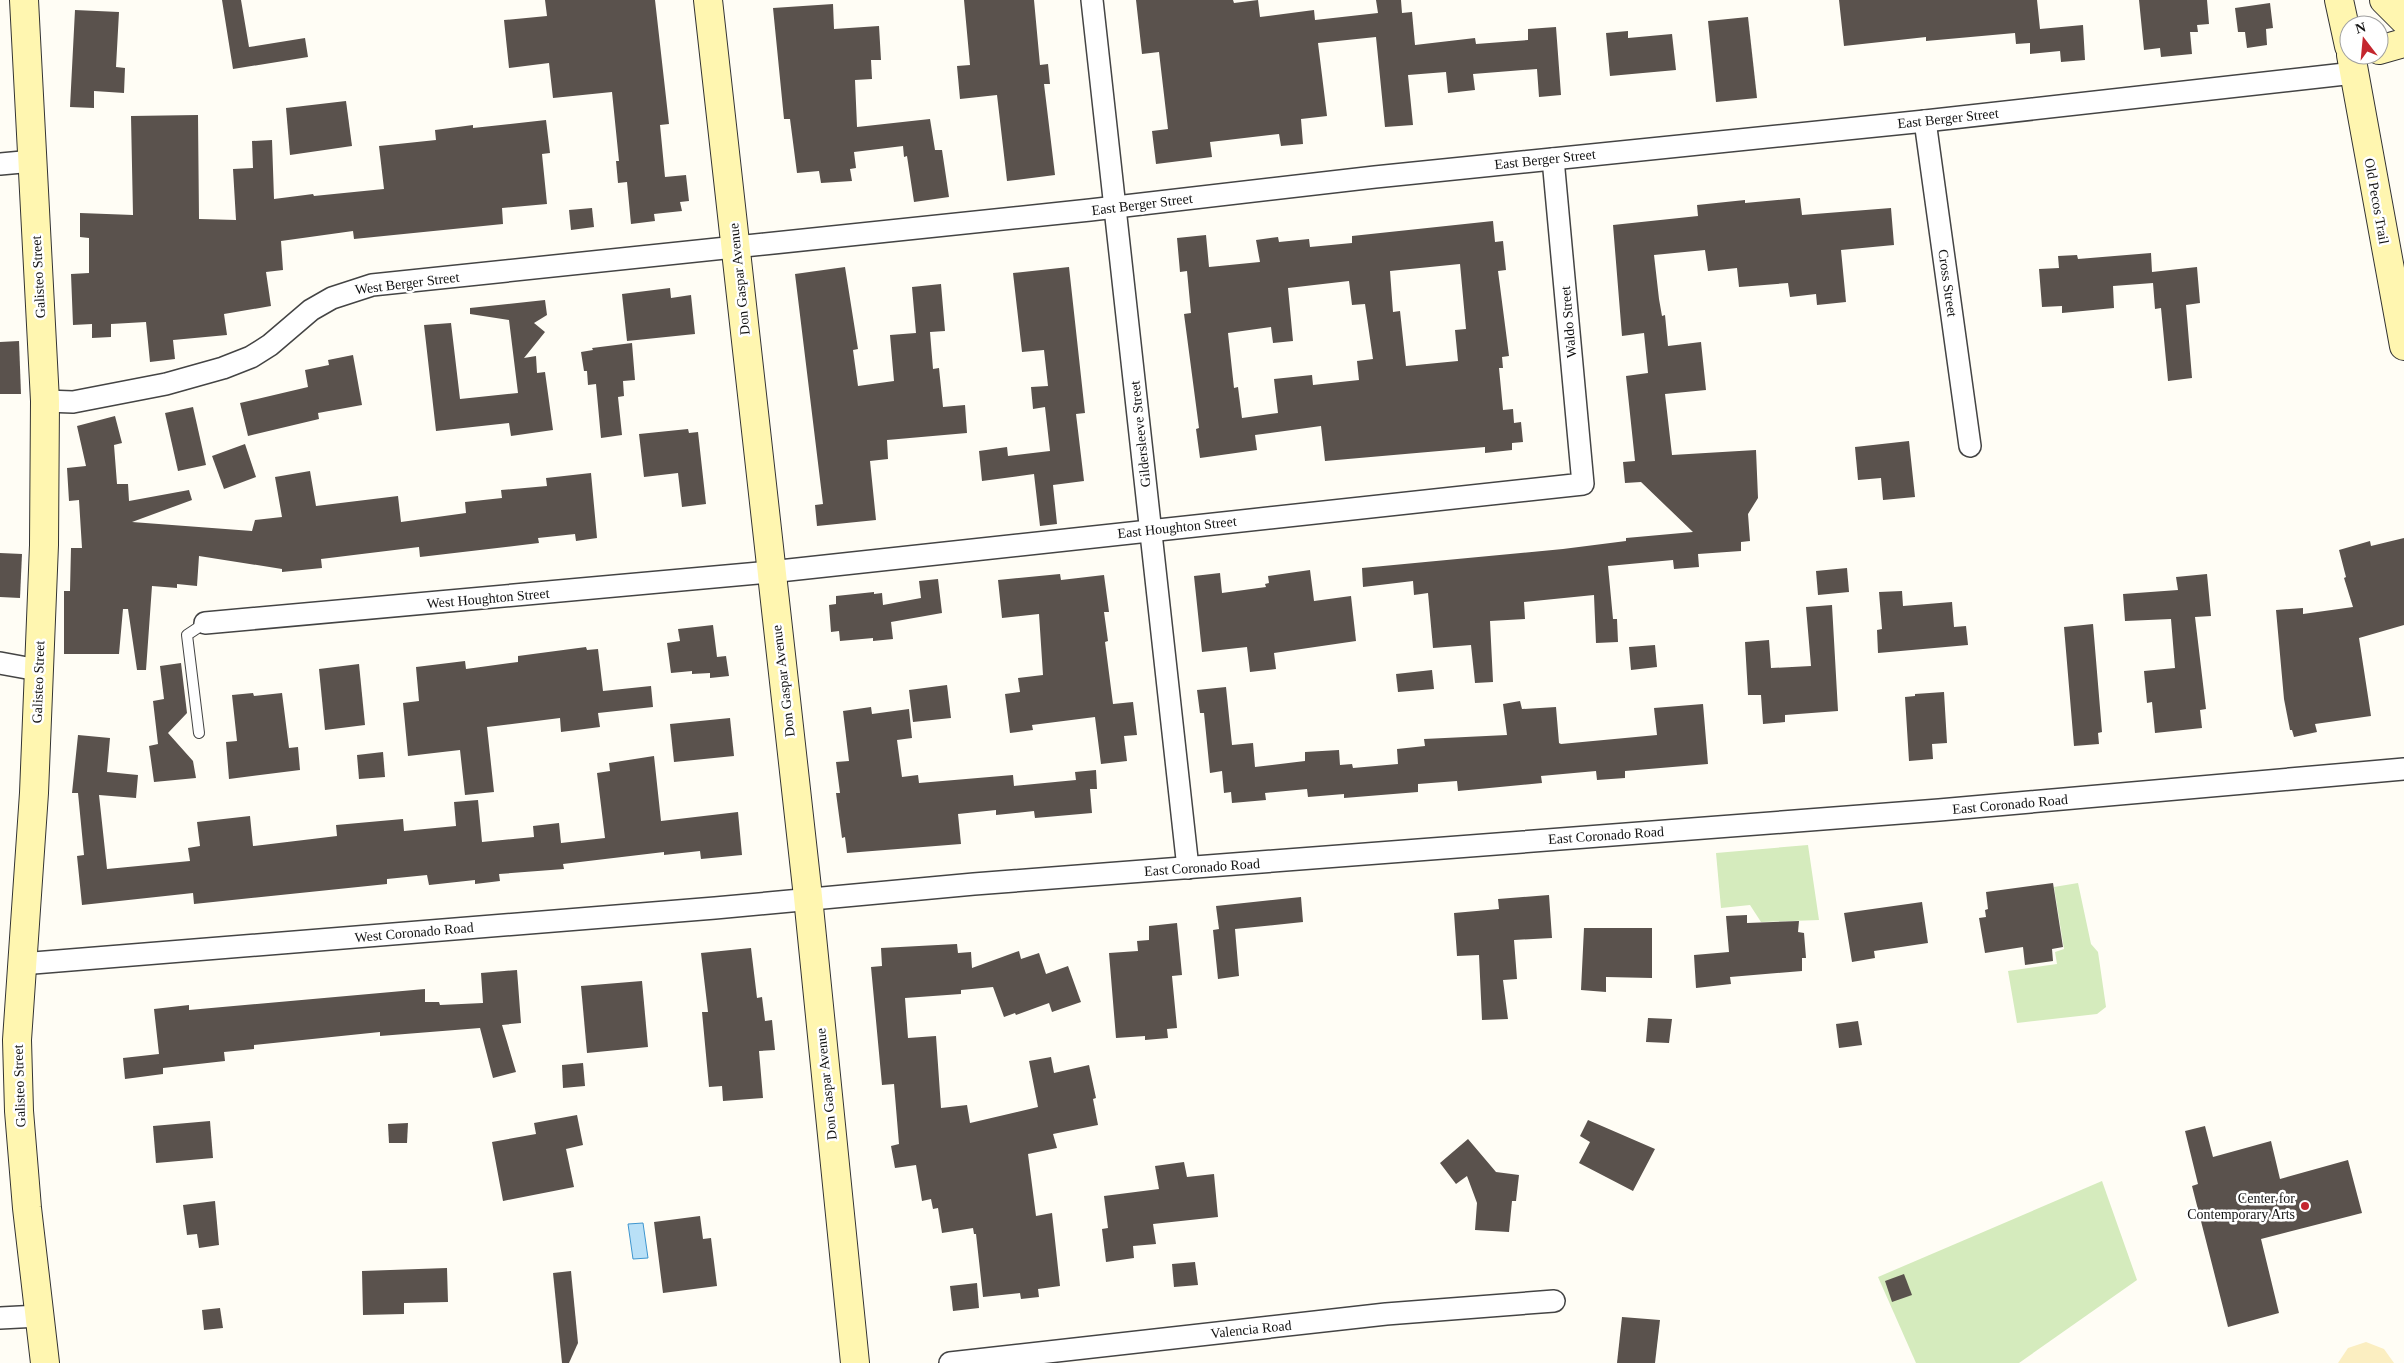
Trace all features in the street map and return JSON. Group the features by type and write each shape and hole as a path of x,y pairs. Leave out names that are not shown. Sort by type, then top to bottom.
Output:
{"street":[{"name":"Galisteo Street","path":"24,0 45,401 44,545 34,793 21,964 9,1041 45,1363"},
{"name":"Don Gaspar Avenue","path":"708,0 770,572 808,898 854,1363"},
{"name":"Gildersleeve Street","path":"1092,0 1188,868"},
{"path":"2339,0 2342,15"},
{"path":"2384,0 2404,20"},
{"path":"2389,47 2404,43"},
{"name":"East Berger Street","path":"736,246 1116,207 1375,177 1925,121 2339,64"},
{"name":"Old Pecos Trail","path":"2360,65 2404,346"},
{"name":"Cross Street","path":"1925,121 1970,446"},
{"name":"Waldo Street","path":"1553,159 1584,484"},
{"path":"0,164 33,160"},
{"name":"West Berger Street","path":"45,401 73,402 166,384 223,368 251,357 270,345 311,310 348,291 372,286 736,246"},
{"name":"East Houghton Street","path":"770,572 1150,529 1584,484"},
{"name":"West Houghton Street","path":"205,623 770,572"},
{"path":"0,662 38,670"},
{"name":"East Coronado Road","path":"808,898 1930,811 2404,769"},
{"name":"West Coronado Road","path":"21,964 715,908 808,898"},
{"name":"Valencia Road","path":"950,1363 1386,1314 1554,1301"},
{"path":"0,1318 40,1316"}],"lane":[{"path":"199,733 187,635 205,623"}],"green space":[{"path":"1808,845 1819,920 1761,922 1750,905 1721,908 1716,853"},
{"path":"2078,883 2091,944 2098,952 2106,1007 2097,1014 2017,1023 2008,971 2057,964 2055,952 2064,949 2054,887"},
{"path":"2102,1181 2137,1280 2019,1363 1916,1363 1878,1277"}],"sand":[{"path":"2366,1342 2384,1349 2394,1363 2338,1363 2348,1348"}],"water":[{"path":"643,1223 648,1258 633,1259 628,1224"}],"building":[{"path":"222,0 241,0 249,47 305,38 308,57 233,69"},
{"path":"545,0 655,0 669,124 660,125 665,177 686,175 689,201 680,202 682,211 654,214 655,221 631,224 627,182 618,183 616,161 619,161 612,92 553,98 549,63 509,68 504,20 547,16"},
{"path":"964,0 1034,0 1040,65 1048,64 1050,84 1044,84 1055,175 1007,181 997,95 960,99 957,66 970,65"},
{"path":"1136,0 1233,0 1234,3 1258,0 1260,17 1314,10 1315,20 1378,13 1376,0 1401,0 1402,13 1412,12 1415,45 1475,38 1476,44 1528,40 1528,29 1556,27 1561,95 1539,97 1537,69 1473,74 1475,90 1448,93 1446,72 1408,75 1413,125 1385,127 1376,37 1318,43 1327,116 1301,119 1303,144 1281,146 1279,134 1210,142 1212,157 1156,164 1152,131 1168,129 1159,52 1142,54"},
{"path":"1839,0 2037,0 2040,29 2083,25 2085,60 2061,62 2060,51 2030,54 2030,43 2016,44 2015,33 1926,41 1926,37 1844,46"},
{"path":"2139,0 2207,0 2209,24 2197,25 2198,32 2190,32 2192,54 2161,57 2160,48 2144,50"},
{"path":"2270,3 2273,28 2266,29 2267,45 2247,48 2245,32 2238,32 2235,8"},
{"path":"833,4 834,29 879,26 881,60 871,60 872,79 855,80 857,127 930,119 935,150 942,150 949,197 914,202 907,156 904,157 903,146 854,152 856,168 850,169 852,181 821,183 819,171 797,173 790,119 784,119 773,8"},
{"path":"75,10 119,12 116,67 125,68 124,93 94,91 94,108 70,107"},
{"path":"1748,17 1757,98 1716,102 1708,21"},
{"path":"1628,31 1628,38 1672,34 1676,70 1610,76 1606,33"},
{"path":"346,101 352,146 290,155 286,108"},
{"path":"198,115 199,219 236,220 233,169 253,168 252,141 272,140 274,199 384,189 379,146 436,140 435,130 473,125 473,128 546,120 550,153 542,154 547,204 502,208 503,224 354,239 353,231 281,241 283,270 266,272 271,306 224,314 227,335 173,340 175,359 150,362 146,322 111,324 111,337 92,338 92,324 73,325 71,274 89,273 89,238 80,237 80,213 133,215 131,116"},
{"path":"1800,198 1802,215 1891,208 1894,245 1841,250 1846,302 1817,305 1816,294 1790,297 1788,283 1739,287 1737,268 1708,271 1705,250 1654,255 1662,316 1665,315 1668,346 1701,342 1706,390 1665,394 1672,455 1756,450 1758,498 1748,514 1750,541 1741,542 1741,551 1698,554 1699,567 1674,569 1673,560 1608,566 1613,619 1617,619 1618,642 1596,643 1594,595 1524,602 1525,619 1490,621 1493,682 1475,683 1471,645 1433,648 1428,593 1414,595 1413,581 1363,587 1362,568 1563,549 1626,541 1626,538 1693,532 1641,482 1625,483 1623,462 1635,461 1626,376 1648,373 1644,333 1622,336 1613,225 1698,216 1697,205 1745,200 1745,203"},
{"path":"592,208 594,227 571,230 569,210"},
{"path":"1493,221 1495,242 1503,241 1506,270 1498,271 1509,356 1502,357 1503,368 1499,368 1503,410 1513,409 1514,423 1521,422 1523,442 1512,443 1512,450 1485,453 1485,447 1325,461 1321,426 1255,435 1257,450 1200,458 1196,429 1199,428 1184,314 1191,313 1187,271 1180,272 1177,238 1206,235 1209,267 1260,262 1256,240 1278,237 1279,242 1309,239 1310,247 1352,243 1352,236","holes":["1460,264 1466,329 1455,330 1458,361 1406,366 1400,311 1393,312 1390,271","1349,281 1352,305 1365,304 1373,359 1357,361 1359,380 1313,385 1312,375 1274,379 1278,413 1242,418 1238,387 1234,388 1228,333 1271,327 1273,343 1293,341 1288,288"]},
{"path":"2151,253 2152,272 2197,267 2200,303 2186,305 2192,378 2168,381 2161,308 2155,309 2153,283 2113,286 2114,308 2062,313 2062,306 2042,307 2039,269 2059,268 2058,256 2077,255 2078,259"},
{"path":"845,267 858,349 853,350 858,386 894,381 890,335 916,333 912,287 941,284 945,331 930,332 933,369 939,368 943,407 965,405 967,433 887,440 888,459 870,461 876,520 817,526 815,505 823,504 795,274"},
{"path":"1069,267 1085,413 1076,414 1084,481 1053,485 1057,524 1040,526 1034,474 982,481 979,451 1007,447 1008,456 1050,451 1045,407 1033,409 1031,387 1048,386 1044,350 1022,352 1013,273"},
{"path":"670,288 671,298 691,295 695,334 627,341 622,294"},
{"path":"545,300 547,315 534,323 545,332 524,358 536,356 537,373 545,372 553,430 511,436 509,423 436,431 424,325 451,323 460,399 518,393 509,320 470,314 470,308"},
{"path":"19,341 21,394 0,394 0,342"},
{"path":"632,343 635,380 623,381 624,396 618,397 622,435 601,438 596,384 588,385 587,371 584,371 581,352 593,350 592,348"},
{"path":"353,355 362,405 318,413 319,419 248,436 240,403 308,387 305,370 329,365 328,360"},
{"path":"193,407 206,465 178,471 165,413"},
{"path":"115,416 122,443 114,445 117,484 128,484 129,501 189,490 192,500 132,522 252,531 255,520 282,517 275,477 310,471 316,506 398,496 401,522 466,513 465,502 502,498 501,490 547,486 546,478 591,473 597,538 576,541 575,534 538,538 539,543 420,557 419,547 321,559 322,568 282,572 282,569 199,556 197,586 177,584 177,588 152,586 146,670 137,670 128,609 123,609 119,654 64,654 64,591 70,591 71,548 82,548 79,500 69,501 67,468 86,466 77,426"},
{"path":"688,429 689,433 698,432 706,504 682,507 678,473 644,477 639,434"},
{"path":"1909,441 1915,497 1883,500 1881,478 1858,480 1855,447"},
{"path":"245,444 256,477 224,489 212,456"},
{"path":"2404,538 2404,625 2359,638 2371,716 2315,724 2317,732 2294,737 2292,730 2290,730 2284,699 2276,610 2303,608 2303,614 2353,607 2344,578 2346,577 2339,550 2370,541 2371,546"},
{"path":"0,553 22,554 20,598 0,597"},
{"path":"1847,568 1849,592 1818,595 1816,571"},
{"path":"1310,570 1314,601 1351,596 1356,641 1274,653 1276,669 1250,672 1247,647 1202,652 1194,576 1220,573 1222,593 1266,587 1265,584 1269,583 1268,576"},
{"path":"1060,574 1061,580 1104,575 1109,612 1104,612 1108,641 1105,642 1113,704 1133,702 1137,735 1124,736 1127,761 1101,764 1095,717 1032,725 1033,730 1010,733 1005,694 1020,692 1018,678 1043,675 1039,614 1002,618 998,580"},
{"path":"2207,574 2211,616 2195,617 2206,709 2200,710 2202,728 2155,733 2152,702 2147,703 2144,671 2175,668 2171,619 2125,621 2123,594 2178,590 2176,577"},
{"path":"938,579 942,613 891,622 893,639 873,641 873,638 840,641 839,631 831,632 829,605 836,604 836,596 874,592 874,594 882,593 883,605 921,598 919,581"},
{"path":"1902,591 1903,606 1952,602 1954,627 1966,626 1968,645 1878,653 1877,630 1882,629 1879,592"},
{"path":"1832,605 1838,711 1785,715 1785,722 1763,724 1761,695 1748,695 1745,642 1769,640 1771,668 1811,666 1806,607"},
{"path":"2093,624 2102,732 2098,733 2099,744 2074,746 2064,627"},
{"path":"713,625 717,657 726,656 729,676 710,678 710,673 692,674 692,671 671,673 667,643 680,641 678,629"},
{"path":"1655,645 1657,667 1631,670 1629,647"},
{"path":"586,647 587,650 598,649 603,691 651,686 653,707 598,713 600,727 561,732 560,718 487,727 494,792 465,795 460,750 408,756 403,703 419,701 416,667 465,661 466,669 518,662 518,656"},
{"path":"181,663 187,713 168,733 193,761 196,778 154,782 149,746 158,744 153,701 164,699 160,666"},
{"path":"359,664 365,725 325,730 319,669"},
{"path":"1432,670 1434,689 1398,692 1396,674"},
{"path":"947,685 951,718 913,722 909,690"},
{"path":"1226,687 1232,745 1253,743 1255,767 1305,761 1305,752 1339,750 1340,765 1352,764 1353,768 1398,764 1397,749 1425,746 1424,739 1507,735 1503,704 1520,701 1522,709 1556,707 1559,743 1561,744 1657,735 1654,708 1703,704 1708,764 1625,771 1625,778 1597,780 1596,771 1541,776 1542,783 1458,791 1457,781 1418,784 1418,792 1344,798 1344,794 1308,797 1307,789 1265,793 1266,800 1232,803 1231,792 1224,793 1222,771 1210,773 1204,713 1200,713 1197,690"},
{"path":"1944,692 1947,743 1932,744 1933,759 1909,761 1905,697 1915,696 1915,694"},
{"path":"253,693 254,696 282,693 289,748 298,747 300,770 229,779 226,742 237,741 232,695"},
{"path":"871,707 872,714 909,709 912,738 897,740 902,777 918,775 919,783 1013,775 1014,786 1076,780 1075,772 1096,770 1097,789 1090,789 1092,813 1035,818 1034,811 996,815 996,810 958,814 961,844 847,853 845,837 842,838 836,793 840,793 836,762 849,761 843,711"},
{"path":"730,718 734,756 674,762 670,724"},
{"path":"78,735 110,738 107,772 138,775 136,798 99,795 107,869 190,861 188,848 200,846 197,822 250,816 253,846 337,836 336,825 403,819 404,831 456,826 454,802 478,800 482,842 534,837 533,826 559,823 561,843 605,838 597,773 610,771 609,763 654,756 661,821 738,812 742,855 701,859 700,851 664,855 664,852 563,864 564,869 499,874 500,881 475,884 475,880 429,885 427,875 387,879 387,884 194,904 193,893 82,905 77,856 84,855 78,793 72,793"},
{"path":"383,752 385,777 359,779 357,755"},
{"path":"2053,883 2063,947 2052,949 2053,961 2025,965 2023,947 1985,953 1979,918 1986,917 1985,910 1988,909 1986,892"},
{"path":"1549,895 1552,938 1514,940 1517,979 1503,980 1508,1019 1482,1020 1479,955 1457,956 1454,913 1499,909 1498,899"},
{"path":"1301,897 1303,922 1235,929 1239,976 1218,979 1213,930 1219,929 1216,906"},
{"path":"1922,902 1928,943 1874,951 1875,958 1852,962 1844,913"},
{"path":"1747,915 1747,923 1799,921 1798,932 1804,933 1806,958 1802,958 1802,971 1730,977 1731,984 1696,988 1694,955 1729,952 1726,916"},
{"path":"1177,923 1182,975 1172,976 1177,1028 1167,1029 1168,1038 1145,1040 1145,1036 1116,1038 1109,953 1138,951 1137,941 1149,940 1149,926"},
{"path":"1584,928 1652,928 1652,978 1606,977 1606,992 1581,990"},
{"path":"957,944 958,953 971,952 972,968 1019,951 1021,959 1039,953 1046,974 1068,966 1081,1002 1052,1012 1049,1003 1016,1015 1015,1013 1004,1017 993,987 961,990 961,994 905,998 908,1038 936,1036 941,1108 967,1105 970,1123 1038,1107 1029,1061 1051,1057 1054,1073 1089,1065 1096,1098 1093,1099 1098,1125 1053,1134 1057,1148 1028,1154 1036,1216 1052,1213 1060,1286 1038,1289 1039,1297 1021,1299 1020,1293 983,1297 976,1234 974,1234 973,1228 942,1233 938,1208 933,1209 931,1199 922,1201 916,1165 895,1168 891,1146 899,1144 894,1084 882,1085 871,967 882,966 881,948"},
{"path":"751,948 757,998 762,997 765,1021 772,1020 775,1050 759,1051 763,1098 723,1101 722,1086 709,1087 702,1012 708,1012 701,953"},
{"path":"517,970 521,1023 502,1025 516,1072 493,1078 480,1028 380,1036 380,1032 254,1045 254,1049 224,1052 225,1061 163,1068 163,1074 125,1079 123,1058 159,1054 154,1009 189,1005 189,1010 425,989 425,1002 439,1002 440,1005 483,1003 481,973"},
{"path":"642,981 648,1047 587,1053 581,986"},
{"path":"1648,1018 1672,1019 1669,1043 1646,1042"},
{"path":"1858,1021 1862,1045 1839,1048 1836,1024"},
{"path":"583,1063 585,1086 563,1088 562,1065"},
{"path":"577,1115 583,1145 566,1149 574,1187 503,1201 492,1142 536,1134 534,1123"},
{"path":"1588,1120 1655,1149 1633,1191 1579,1163 1590,1142 1580,1136"},
{"path":"210,1121 213,1158 156,1163 153,1126"},
{"path":"408,1123 407,1143 389,1143 388,1124"},
{"path":"2205,1126 2213,1157 2271,1141 2280,1179 2348,1160 2362,1213 2261,1239 2279,1313 2228,1327 2192,1186 2198,1184 2185,1131"},
{"path":"1468,1139 1496,1172 1519,1175 1516,1201 1512,1201 1509,1232 1475,1230 1477,1203 1467,1176 1456,1184 1440,1163"},
{"path":"1184,1162 1187,1177 1214,1174 1218,1217 1153,1224 1156,1244 1133,1246 1134,1258 1106,1262 1102,1229 1108,1228 1104,1196 1159,1189 1155,1166"},
{"path":"215,1201 219,1245 199,1248 197,1234 187,1235 183,1205"},
{"path":"700,1216 703,1239 711,1238 717,1286 663,1293 654,1222"},
{"path":"1195,1262 1198,1285 1174,1287 1172,1264"},
{"path":"447,1268 448,1302 404,1303 404,1314 363,1315 362,1271"},
{"path":"571,1271 578,1343 569,1363 562,1363 553,1273"},
{"path":"1904,1274 1912,1295 1892,1302 1885,1281"},
{"path":"977,1283 979,1308 953,1311 950,1286"},
{"path":"220,1308 223,1328 204,1330 202,1310"},
{"path":"1622,1317 1660,1320 1655,1363 1617,1363"}],"place":[{"name":"Center for Contemporary Arts","path":"2305,1206"}]}
